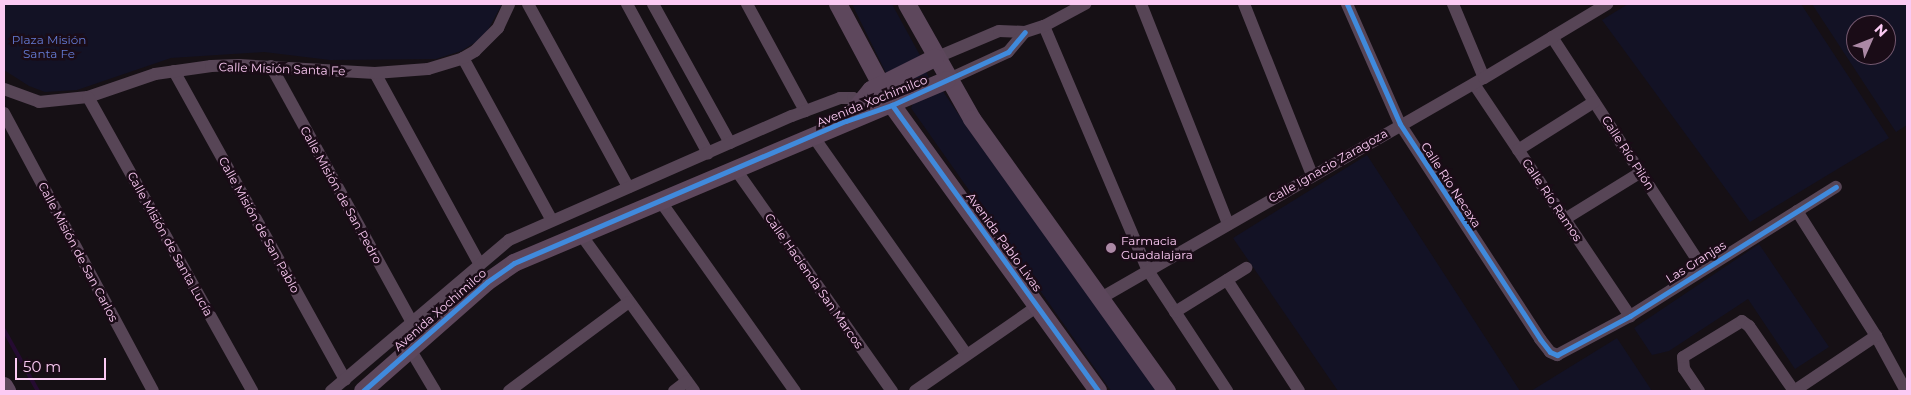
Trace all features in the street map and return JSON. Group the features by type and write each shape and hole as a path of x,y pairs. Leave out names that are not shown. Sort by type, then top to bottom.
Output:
{"main road":[{"name":"Avenida Pablo Livas","path":"838,4 892,105 1039,306 1098,391"},
{"path":"907,4 947,80 1167,391"},
{"name":"Avenida Xochimilco","path":"363,391 504,269 846,121 861,109 880,84 935,58"},
{"name":"Avenida Xochimilco","path":"861,109 892,105 947,80"},
{"path":"4,386 7,391"}],"street":[{"name":"Calle Misión Santa Fe","path":"4,90 39,102 88,97 127,82 174,71 239,65 375,73 428,69 463,58 498,28 509,4"},
{"path":"528,4 628,187"},
{"path":"627,4 708,153"},
{"path":"653,4 730,143"},
{"path":"747,4 806,110"},
{"name":"Avenida Xochimilco","path":"935,58 999,31 1025,32 1044,26 1085,4"},
{"path":"1141,4 1228,224"},
{"path":"1244,4 1312,175"},
{"name":"Calle Río Necaxa","path":"1348,4 1400,124 1540,339 1550,352 1566,353"},
{"name":"Calle Río Ramos","path":"1452,4 1479,81 1518,150 1630,316"},
{"name":"Calle Ignacio Zaragoza","path":"1101,298 1147,269 1400,124 1479,81 1607,4"},
{"path":"1044,26 1147,269 1227,391"},
{"name":"Avenida Xochimilco","path":"947,80 1008,52 1025,32"},
{"name":"Calle Río Pilón","path":"1552,37 1704,269"},
{"path":"463,58 550,219"},
{"name":"Calle Misión de San Pedro","path":"271,66 412,323"},
{"name":"Calle Misión de San Pablo","path":"174,71 345,380"},
{"path":"375,73 480,263"},
{"path":"331,391 509,240 550,219 806,110 844,96 861,109"},
{"name":"Calle Misión de Santa Lucía","path":"88,97 252,391"},
{"path":"1518,150 1594,102"},
{"name":"Calle Misión de San Carlos","path":"4,113 153,391"},
{"path":"814,136 966,354"},
{"name":"Calle Hacienda San Marcos","path":"736,170 892,391"},
{"path":"1565,219 1640,172"},
{"name":"Las Granjas","path":"1566,353 1630,316 1836,187"},
{"path":"661,202 796,391"},
{"path":"1797,211 1876,336 1906,391"},
{"path":"582,236 690,386 674,391"},
{"path":"1175,312 1246,268"},
{"path":"1227,280 1299,391"},
{"path":"509,391 629,302"},
{"path":"922,389 966,354 1039,306"},
{"path":"1699,391 1682,362 1688,353 1737,322 1742,321 1749,326 1794,391 1876,336"},
{"path":"410,349 434,391"}],"green space":[{"name":"Plaza Misión Santa Fe","path":"4,4 502,4 488,30 476,42 461,51 436,59 330,60 264,52 171,58 77,90 45,92 29,86 4,70"},
{"path":"852,4 892,4 922,59 887,75"},
{"path":"1628,4 1801,4 1889,138 1750,222 1602,20"},
{"path":"1812,4 1907,4 1907,125 1896,132 1852,65 1896,65 1896,15 1846,15 1846,56"},
{"path":"926,71 930,80 898,93 896,91 896,86"},
{"path":"942,90 1158,391 1111,391 911,108 914,101"},
{"path":"1367,155 1520,391 1338,391 1233,238"},
{"path":"1759,244 1829,347 1795,369 1748,299 1669,351 1652,355 1634,328"},
{"path":"1617,338 1652,391 1531,391"}],"waterway":[{"path":"4,330 38,391"}],"cycle path":[{"path":"1347,4 1400,124 1540,339 1550,352 1557,355 1630,316 1836,187"},
{"path":"363,391 487,282 514,263 846,121 892,105 1008,52 1025,32"},
{"path":"892,105 1098,391"}],"place":[{"name":"Farmacia Guadalajara","path":"1111,248"}]}
